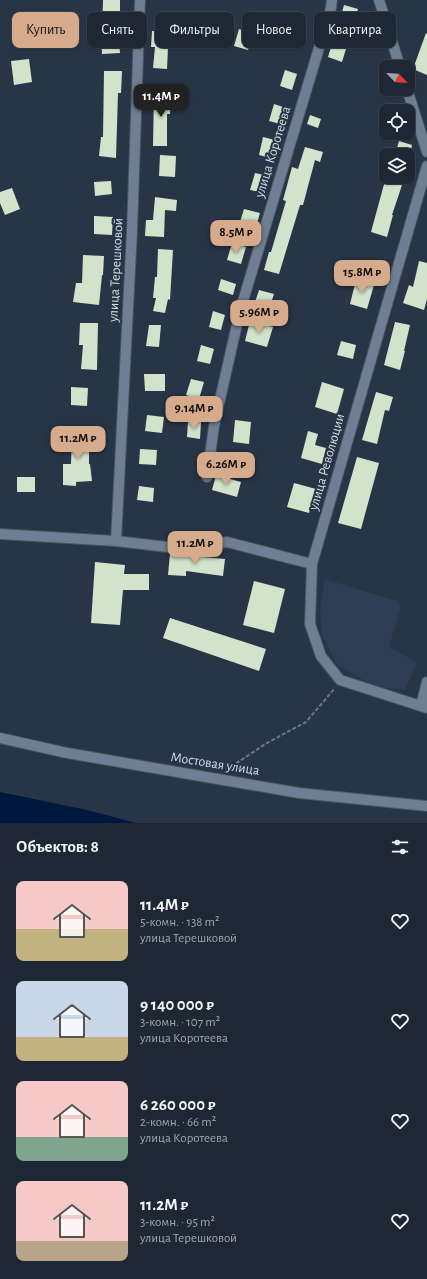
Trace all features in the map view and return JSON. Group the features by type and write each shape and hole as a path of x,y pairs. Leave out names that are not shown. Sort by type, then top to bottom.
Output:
{"street":[{"name":"улица Терешковой","path":"116,541 132,231 140,0"},
{"name":"улица Коротеева","path":"207,477 214,426 240,311 331,8 332,0"},
{"path":"379,0 398,60"},
{"path":"409,96 427,152"},
{"name":"улица Революции","path":"340,680 321,656 310,624 312,564 427,166"},
{"path":"0,534 116,541 176,548 227,542 312,564"},
{"path":"340,680 424,707 427,682"},
{"name":"Мостовая улица","path":"0,738 67,753 299,793 427,806"}],"path":[{"path":"214,778 267,743 306,722 329,696 340,680"}],"shaded area":[{"path":"325,579 397,601 401,606 389,647 417,662 405,690 375,687 338,665 322,636 320,608"}],"water":[{"path":"0,792 87,810 136,823 0,823"}],"building":[{"path":"103,0 120,0 120,12 103,12"},
{"path":"344,5 358,9 357,12 342,12"},
{"path":"239,29 242,30 242,48 249,48 248,50 234,46"},
{"path":"152,31 155,31 155,47 151,47"},
{"path":"426,33 427,75 415,70 415,63"},
{"path":"155,47 168,48 167,69 153,68"},
{"path":"102,48 120,48 120,53 102,54"},
{"path":"331,48 346,49 342,62 328,57"},
{"path":"29,59 32,82 14,85 11,61"},
{"path":"285,70 297,74 292,90 280,86"},
{"path":"104,71 122,71 121,93 118,93 116,158 99,156 101,137 103,137"},
{"path":"154,93 171,93 170,114 167,114 167,146 153,146"},
{"path":"274,104 289,109 284,125 269,121"},
{"path":"310,115 321,119 318,128 307,124"},
{"path":"263,137 279,141 274,159 259,155"},
{"path":"399,141 412,145 411,148 397,148"},
{"path":"305,147 323,152 320,162 315,160 303,205 300,205 279,274 264,270 269,252 271,252 286,201 283,200 292,167 298,169"},
{"path":"160,155 176,156 175,177 159,176"},
{"path":"255,173 268,176 264,193 250,190"},
{"path":"111,181 112,194 95,196 94,182"},
{"path":"384,184 402,184 392,215 387,237 371,232"},
{"path":"12,188 20,209 5,215 0,203 0,192"},
{"path":"155,197 177,200 176,211 165,210 164,237 145,236 146,220 153,220"},
{"path":"244,209 260,213 256,227 240,222"},
{"path":"94,216 113,217 112,235 94,234"},
{"path":"232,243 246,247 241,264 227,260"},
{"path":"158,249 173,250 170,300 168,299 165,313 153,311 156,298 153,298 155,277 157,277"},
{"path":"83,255 104,256 99,305 73,302 76,283 82,283"},
{"path":"419,261 427,263 427,299 424,310 403,303 409,285 413,287"},
{"path":"221,279 236,284 233,295 218,290"},
{"path":"356,280 374,285 367,309 350,304"},
{"path":"259,290 274,294 270,306 255,302"},
{"path":"213,311 225,315 221,330 209,327"},
{"path":"250,321 273,327 267,347 245,341"},
{"path":"395,322 410,325 400,370 384,365"},
{"path":"80,323 98,323 97,370 81,369 83,345 79,345"},
{"path":"149,325 161,325 159,347 146,346"},
{"path":"341,341 356,345 353,359 337,355"},
{"path":"201,345 214,349 210,364 197,361"},
{"path":"144,374 165,374 165,391 145,391"},
{"path":"191,379 204,382 199,399 186,395"},
{"path":"322,382 344,389 337,414 315,407"},
{"path":"71,387 88,388 87,406 71,405"},
{"path":"376,392 393,397 389,411 385,410 377,444 362,440"},
{"path":"147,415 164,417 162,433 145,431"},
{"path":"235,420 251,422 249,444 233,442"},
{"path":"188,421 201,422 200,439 187,437"},
{"path":"72,430 89,431 89,464 92,481 76,482 76,486 63,485 63,464 71,464"},
{"path":"308,431 318,434 315,445 326,448 322,464 301,458"},
{"path":"140,449 157,450 156,465 139,464"},
{"path":"357,457 379,463 361,529 338,523"},
{"path":"216,475 241,482 237,497 212,490"},
{"path":"17,477 35,477 35,492 17,492"},
{"path":"294,483 316,489 309,513 287,507"},
{"path":"139,486 154,488 153,502 137,500"},
{"path":"170,554 225,559 223,576 186,571 186,576 168,575"},
{"path":"95,562 125,565 124,574 149,574 149,590 123,590 120,625 91,623"},
{"path":"254,581 285,589 274,633 243,625"},
{"path":"170,618 266,649 259,671 163,638"}]}
